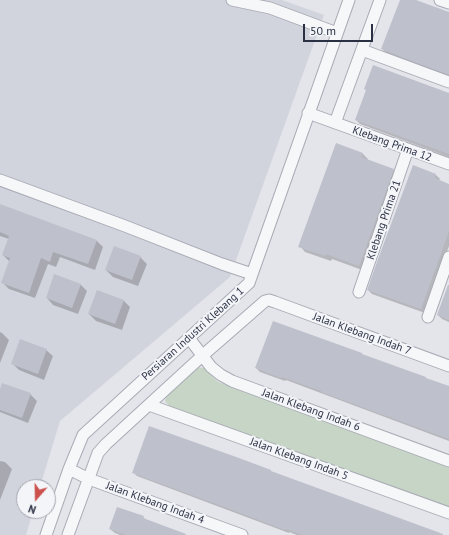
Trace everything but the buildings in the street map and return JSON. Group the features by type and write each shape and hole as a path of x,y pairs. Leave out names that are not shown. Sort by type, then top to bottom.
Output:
{"street":[{"path":"232,0 270,8 337,33"},
{"name":"Persiaran Industri Klebang 1","path":"46,535 69,469 84,434 250,281 349,0"},
{"path":"335,123 380,0"},
{"path":"440,0 449,3"},
{"path":"362,50 449,82"},
{"name":"Klebang Prima 12","path":"308,113 449,164"},
{"name":"Klebang Prima 21","path":"359,292 408,149"},
{"path":"0,180 252,274"},
{"path":"428,317 449,257"},
{"name":"Jalan Klebang Indah 7","path":"202,356 267,300 449,366"},
{"name":"Jalan Klebang Indah 6","path":"189,338 211,367 221,375 449,461"},
{"path":"68,535 98,453 202,356"},
{"name":"Jalan Klebang Indah 5","path":"149,405 449,513"},
{"name":"Jalan Klebang Indah 4","path":"69,469 89,479 242,535"}],"shaded area":[{"path":"0,0 282,0 324,15 230,277 60,421 42,479 16,479 16,519 31,519 26,535 0,535"}],"green space":[{"path":"196,367 204,368 218,382 449,467 449,509 170,407 165,401 167,395"}]}
